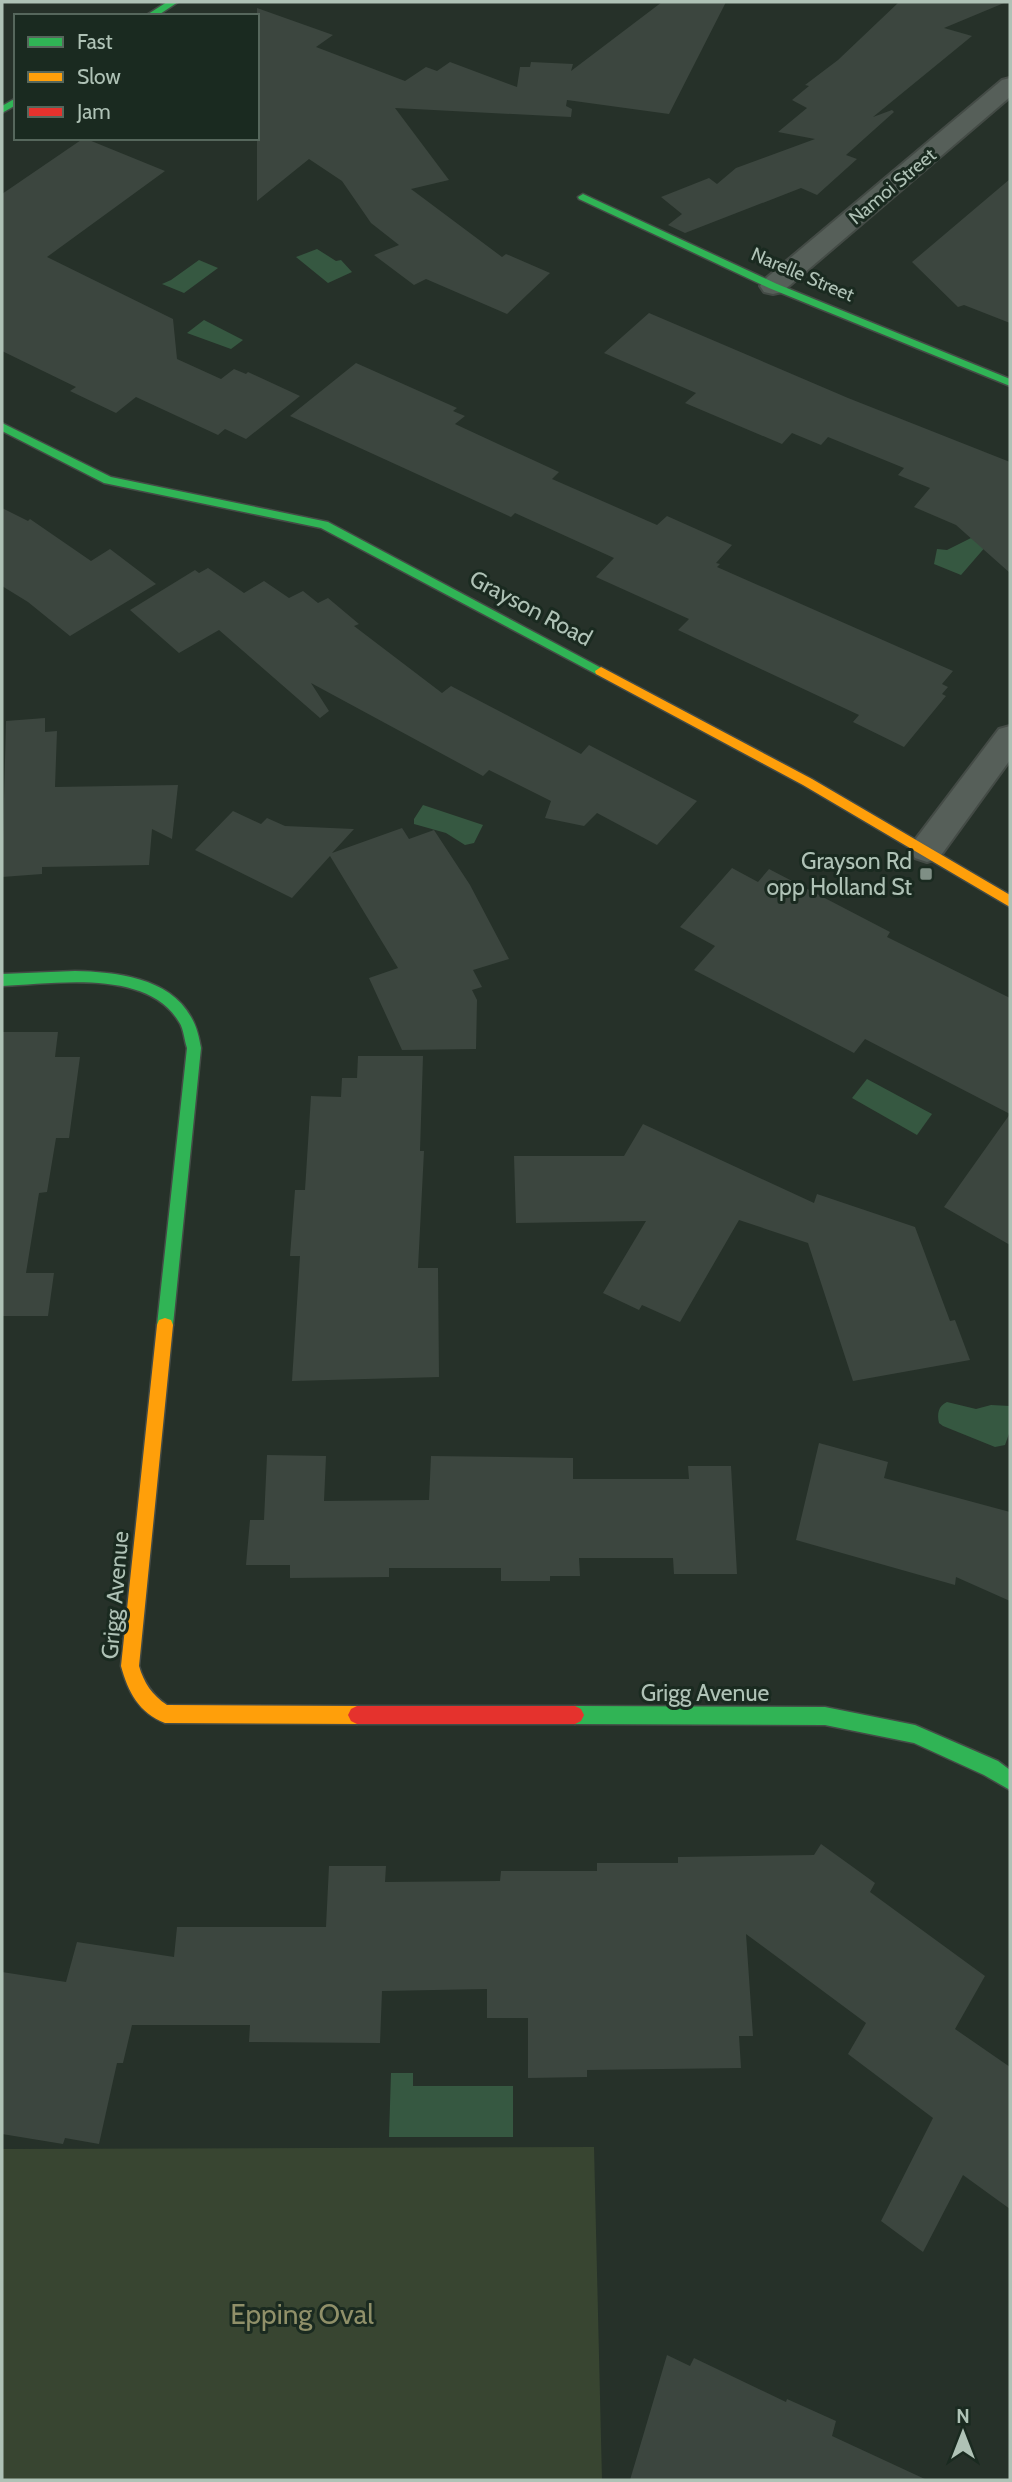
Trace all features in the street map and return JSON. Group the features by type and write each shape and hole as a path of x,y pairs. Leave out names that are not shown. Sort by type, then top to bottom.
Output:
{"street":[{"path":"153,14 173,2"},
{"name":"Namoi Street","path":"773,286 1010,85"},
{"name":"Narelle Street","path":"583,197 773,286 1010,383"},
{"name":"Grayson Road","path":"2,427 107,480 324,525 798,774 927,849 1010,902"},
{"path":"927,849 1010,737"},
{"name":"Grigg Avenue","path":"2,980 120,980 150,987 179,1007 193,1034 194,1048 130,1666 141,1698 152,1708 165,1714 825,1716 915,1734 991,1768 1010,1781"}],"green space":[{"name":"Epping Oval","path":"594,2147 602,2480 2,2480 2,2149"}],"shaded area":[{"path":"317,249 336,261 341,260 352,272 328,283 296,257"},
{"path":"199,260 218,268 184,293 162,284 171,280"},
{"path":"204,320 243,340 231,349 187,333"},
{"path":"971,538 987,545 961,575 934,564 937,549 947,550"},
{"path":"423,805 483,825 474,843 465,845 446,833 414,824 414,819"},
{"path":"867,1079 932,1114 917,1135 852,1098"},
{"path":"947,1402 976,1409 991,1405 1010,1406 1010,1431 1005,1445 995,1447 943,1426 939,1423 938,1413"},
{"path":"391,2073 413,2073 413,2086 513,2086 513,2137 389,2137"}],"building":[{"path":"662,2 726,2 669,114 567,100 566,106 572,109 571,117 395,108 449,180 411,189 502,257 506,254 550,273 507,314 426,279 414,285 374,255 399,245 371,223 342,181 309,159 257,201 257,8 333,35 316,47 405,81 426,67 437,71 450,62 517,87 520,67 530,67 531,62 573,64 571,71"},
{"path":"899,2 1004,3 944,28 972,36 873,117 892,110 894,112 846,155 857,159 817,195 801,188 685,233 668,225 682,214 661,197 709,178 717,184 736,168 815,139 778,132 807,108 792,100 809,86 805,85 838,60"},
{"path":"81,140 89,140 165,171 47,257 173,319 177,359 221,379 234,369 246,374 248,372 300,396 246,439 225,429 218,435 136,397 116,413 70,391 76,387 2,351 2,194"},
{"path":"1010,179 1010,323 964,305 958,307 912,262"},
{"path":"649,313 848,398 1010,462 1010,573 956,525 914,507 930,488 898,475 904,468 828,437 821,445 792,433 782,444 685,403 696,393 604,353"},
{"path":"356,363 457,408 453,411 465,416 455,424 559,472 552,479 657,525 667,516 732,545 716,563 720,564 717,567 953,671 942,684 948,687 942,694 946,696 904,747 853,722 859,715 678,630 689,619 596,577 614,558 515,513 511,517 290,416"},
{"path":"2,508 28,521 30,519 91,561 110,549 156,584 70,636 28,602 2,586"},
{"path":"208,568 244,593 264,581 289,598 303,591 318,603 328,598 359,624 354,626 442,693 451,686 581,754 589,745 697,801 657,845 597,813 584,826 545,818 551,801 489,770 483,776 311,683 329,711 320,718 219,630 179,653 130,610 195,570 199,573"},
{"path":"45,718 45,732 57,731 55,787 178,785 172,839 152,829 149,865 42,867 42,874 2,877 6,721"},
{"path":"233,811 261,824 267,818 285,826 354,829 332,853 402,828 409,839 434,830 470,885 509,959 473,970 482,987 472,990 477,1000 476,1049 402,1050 369,978 398,968 330,856 292,898 195,850"},
{"path":"732,868 758,882 769,869 890,932 887,937 1010,998 1010,1114 865,1039 854,1053 694,970 715,946 680,927"},
{"path":"2,1032 58,1032 55,1057 80,1057 69,1138 56,1138 47,1192 39,1193 26,1273 54,1273 48,1316 2,1316"},
{"path":"358,1056 423,1056 420,1151 424,1151 418,1268 438,1268 439,1377 292,1381 300,1256 290,1256 295,1190 305,1190 311,1096 341,1097 342,1078 357,1078"},
{"path":"1010,1114 1010,1245 944,1207"},
{"path":"643,1124 814,1203 817,1194 915,1227 950,1321 955,1320 970,1360 853,1381 808,1243 739,1220 680,1322 642,1305 639,1310 603,1293 646,1221 516,1223 514,1156 624,1156"},
{"path":"819,1443 888,1462 884,1478 1010,1512 1010,1601 956,1577 955,1585 796,1540"},
{"path":"267,1455 326,1456 324,1501 429,1500 431,1456 573,1458 573,1479 689,1479 688,1466 731,1466 737,1574 674,1574 673,1558 579,1558 580,1576 550,1576 550,1581 501,1581 501,1568 389,1568 389,1577 290,1578 290,1565 246,1565 250,1520 264,1520"},
{"path":"821,1844 875,1883 870,1892 985,1976 955,2029 1010,2067 1010,2209 963,2175 923,2252 881,2221 933,2118 848,2054 866,2023 746,1934 753,2036 739,2036 741,2068 587,2070 587,2077 528,2078 528,2018 487,2018 487,1989 382,1991 380,2043 249,2042 250,2025 132,2025 123,2063 117,2063 99,2144 65,2138 63,2144 2,2134 2,1972 66,1982 77,1942 174,1957 177,1927 326,1927 329,1866 386,1866 385,1882 500,1881 501,1871 597,1871 597,1863 678,1863 678,1857 814,1855"},
{"path":"667,2355 690,2366 694,2358 786,2402 787,2399 836,2421 832,2436 927,2480 630,2480"}],"traffic: fast":[{"path":"153,14 173,2"},
{"path":"2,110 14,102"},
{"path":"583,197 773,286 1010,383"},
{"path":"2,427 108,480 324,525 601,671"},
{"path":"2,980 75,977 125,981 148,988 168,1000 186,1021 194,1048 165,1325"},
{"path":"575,1715 825,1716 915,1734 991,1768 1010,1781"}],"traffic: slow":[{"path":"601,671 859,811 1010,902"},
{"path":"165,1325 130,1666 138,1688 151,1705 165,1714 357,1715"}],"traffic: jam":[{"path":"357,1715 575,1715"}],"place":[{"name":"Grayson Rd opp Holland St","path":"926,874"}]}
